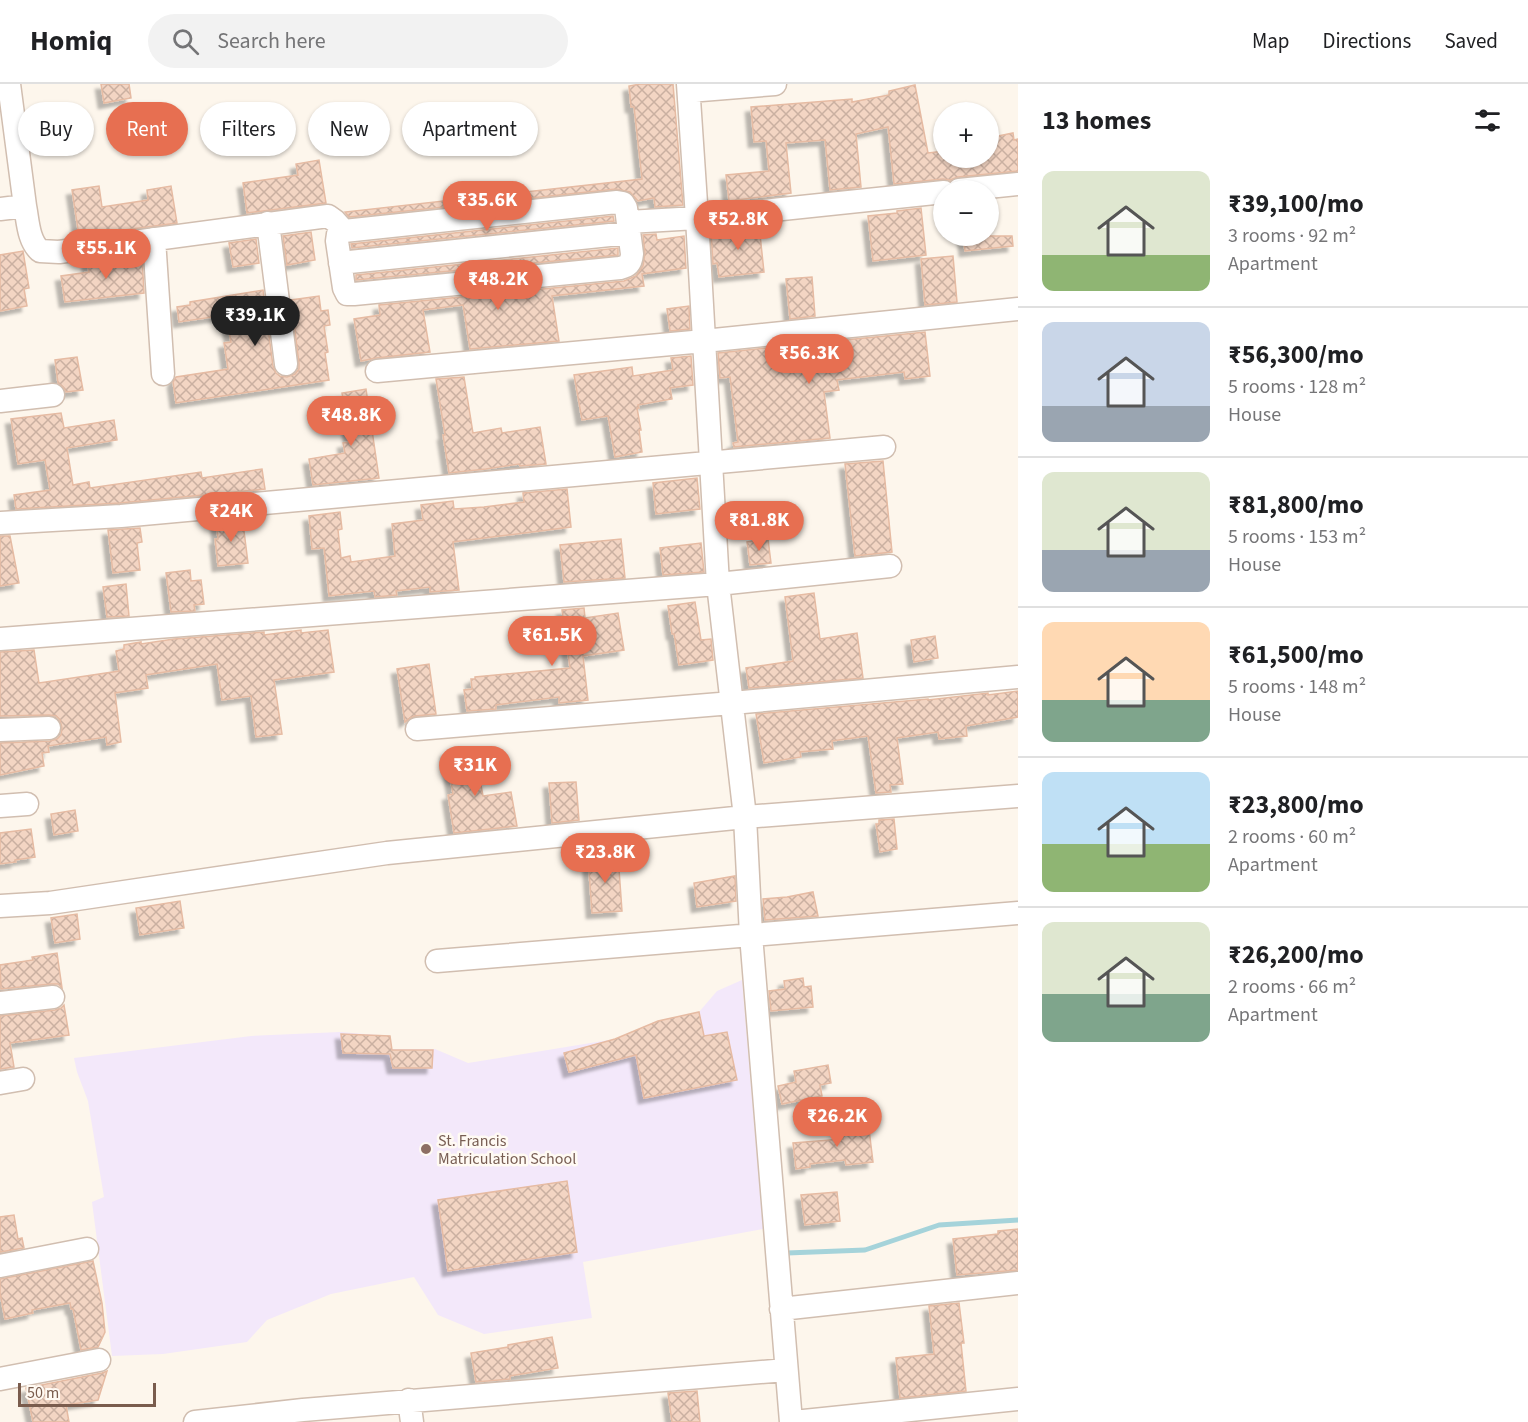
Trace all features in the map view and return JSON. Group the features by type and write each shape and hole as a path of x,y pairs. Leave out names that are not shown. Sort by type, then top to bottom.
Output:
{"street":[{"path":"9,84 25,206 31,237 34,246 40,251 59,252 328,216 344,231"},
{"path":"775,84 688,87 718,584 745,817 751,935 792,1422 1018,1399"},
{"path":"999,186 1018,184"},
{"path":"340,263 697,218 933,193"},
{"path":"616,202 623,203 626,207 632,261 628,266 620,268 347,294 344,288 337,241 338,234 344,231 616,202"},
{"path":"0,208 25,206"},
{"path":"268,223 286,364"},
{"path":"154,239 163,374"},
{"path":"377,370 704,341 1018,309"},
{"path":"0,401 53,395"},
{"path":"0,523 121,516 884,447"},
{"path":"0,639 718,584 890,566"},
{"path":"417,729 1018,677"},
{"path":"0,730 49,728"},
{"path":"0,906 50,903 387,853 745,817 1018,796"},
{"path":"0,806 27,804"},
{"path":"437,962 1018,914"},
{"path":"0,1003 53,997"},
{"path":"0,1083 23,1079"},
{"path":"0,1266 87,1250"},
{"path":"781,1309 1018,1283"},
{"path":"0,1379 99,1360"},
{"path":"195,1422 303,1410 410,1411 786,1370"}],"shaded area":[{"name":"St. Francis Matriculation School","path":"742,980 763,1229 583,1262 592,1318 484,1334 438,1315 414,1277 331,1294 267,1320 247,1342 163,1354 112,1356 92,1202 104,1197 88,1101 74,1058 251,1036 340,1032 390,1036 392,1049 435,1049 468,1063 615,1039 699,1012 717,991"}],"building":[{"path":"101,84 129,84 131,98 104,103"},
{"path":"673,84 683,205 655,207 654,198 638,201 630,192 616,189 349,217 345,212 642,179 634,107 631,107 629,86"},
{"path":"915,85 928,153 933,152 933,168 999,168 999,136 1013,133 1014,140 1018,139 1018,171 958,177 950,180 894,184 888,127 856,134 861,187 830,190 825,140 786,143 791,193 729,201 726,175 769,171 766,141 754,142 751,107 852,99 852,102 889,95 889,91"},
{"path":"319,160 326,203 247,213 243,183 298,175 296,164"},
{"path":"99,186 102,207 148,200 147,190 171,186 177,223 79,236 72,190"},
{"path":"921,208 926,255 873,261 868,216"},
{"path":"613,216 614,221 352,248 351,244"},
{"path":"759,225 764,272 719,277 717,263 713,264 711,232"},
{"path":"311,232 315,260 287,265 283,236"},
{"path":"656,234 657,240 684,236 686,268 642,274 644,286 552,296 559,341 470,349 463,305 423,310 430,352 361,361 354,319 380,315 379,305 624,281 636,276 643,266 645,253 643,235"},
{"path":"999,236 1012,236 1013,246 965,251 964,246 999,246"},
{"path":"256,239 259,263 233,267 229,243"},
{"path":"618,248 618,255 356,280 356,275"},
{"path":"23,251 29,288 24,289 27,306 0,311 0,255"},
{"path":"142,255 144,293 65,302 61,276 89,272 87,262"},
{"path":"953,256 957,302 925,305 921,259"},
{"path":"812,277 815,316 790,319 786,279"},
{"path":"263,290 273,366 276,373 287,377 295,374 299,369 291,300 319,296 321,311 328,310 330,325 324,326 329,380 176,403 173,382 176,377 228,369 224,343 231,342 226,315 179,322 177,307 190,305 190,302"},
{"path":"689,306 690,329 670,331 667,309"},
{"path":"925,332 930,376 905,379 904,372 837,380 839,390 824,392 830,438 734,447 733,443 738,442 730,377 720,378 718,353 766,348 768,362 802,358 803,362 837,358 835,341"},
{"path":"691,356 693,385 670,388 672,399 638,405 642,452 615,457 608,416 582,420 574,375 632,367 633,376 673,370 671,358"},
{"path":"77,357 83,390 66,392 58,383 55,360"},
{"path":"464,377 473,433 501,428 502,433 540,427 546,464 520,466 519,464 449,473 436,379"},
{"path":"366,389 379,478 313,485 309,459 345,453 343,443 350,442 342,393"},
{"path":"61,413 64,428 114,420 117,440 67,448 73,485 89,482 90,488 201,472 202,478 262,469 265,489 120,503 16,509 14,495 50,490 45,460 18,464 11,419"},
{"path":"883,461 892,552 855,556 845,464"},
{"path":"697,478 700,509 656,514 653,483"},
{"path":"567,489 571,527 453,542 459,590 430,592 430,587 396,591 397,595 375,597 374,591 329,596 324,548 312,549 309,516 340,512 342,529 338,530 341,558 350,556 351,562 395,556 392,524 423,520 421,505 453,501 454,509 484,507 524,502 523,493"},
{"path":"233,519 234,524 243,523 248,563 218,566 216,521"},
{"path":"140,528 142,542 137,543 140,570 113,573 108,530"},
{"path":"0,536 10,536 19,583 0,586"},
{"path":"621,539 625,578 564,582 560,545"},
{"path":"768,539 771,563 750,565 747,542"},
{"path":"701,543 704,572 663,575 660,548"},
{"path":"190,570 191,581 201,580 204,604 194,605 195,611 171,612 166,573"},
{"path":"126,584 129,616 107,617 103,587"},
{"path":"814,593 820,639 857,633 863,678 749,688 746,668 793,661 785,597"},
{"path":"695,602 701,640 711,639 713,660 679,665 668,606"},
{"path":"584,608 585,618 618,613 624,650 583,656 588,700 559,703 559,697 496,705 496,709 467,711 464,690 472,689 471,679 475,677 570,668 562,610"},
{"path":"301,630 301,633 328,630 334,672 274,680 282,734 256,737 251,696 222,700 217,664 146,675 148,688 115,693 121,742 107,745 106,737 48,746 49,752 42,753 44,766 0,775 0,743 50,741 61,735 62,728 56,716 0,716 0,652 34,650 39,683 119,671 116,651 124,649 124,645 264,632 264,635"},
{"path":"935,636 938,658 914,662 911,640"},
{"path":"429,664 436,714 415,716 405,722 397,669"},
{"path":"1018,691 1018,717 966,726 967,736 939,739 938,732 897,738 903,784 890,785 891,792 876,793 868,736 832,741 833,749 800,752 801,757 764,763 756,714"},
{"path":"474,747 483,796 511,792 517,826 454,833 448,795 453,794 446,752"},
{"path":"576,782 579,820 552,823 549,783"},
{"path":"75,810 78,831 54,835 51,814"},
{"path":"894,819 897,849 880,852 876,824 879,824 879,820"},
{"path":"31,829 35,857 0,864 0,833"},
{"path":"618,855 622,911 592,913 588,857"},
{"path":"735,876 736,901 697,907 694,883"},
{"path":"813,892 818,916 765,920 763,899"},
{"path":"180,901 184,928 140,935 136,908"},
{"path":"77,914 80,939 55,943 51,918"},
{"path":"57,953 62,988 58,984 51,984 1,989 0,965 33,960 32,957"},
{"path":"803,978 804,987 811,986 813,1007 771,1011 769,991 785,989 784,981"},
{"path":"64,1005 69,1035 10,1043 14,1067 0,1069 0,1016 55,1010"},
{"path":"699,1012 704,1036 727,1032 737,1080 644,1098 636,1055 569,1072 564,1053 615,1039 658,1021"},
{"path":"341,1034 390,1036 392,1050 433,1050 432,1068 393,1068 390,1054 343,1053"},
{"path":"828,1065 831,1083 820,1085 822,1096 782,1104 778,1086 796,1082 794,1071"},
{"path":"868,1121 873,1162 846,1165 845,1160 810,1164 810,1167 796,1169 793,1143 843,1139 841,1124"},
{"path":"567,1181 577,1252 448,1271 438,1200"},
{"path":"837,1192 840,1221 805,1225 801,1195"},
{"path":"14,1215 18,1239 22,1238 24,1248 0,1252 0,1217"},
{"path":"1018,1229 1018,1270 957,1275 953,1239 998,1234 998,1231"},
{"path":"93,1261 102,1303 105,1332 98,1347 81,1350 70,1303 32,1310 33,1313 5,1319 0,1279"},
{"path":"959,1303 964,1343 961,1343 966,1391 900,1398 896,1358 934,1354 929,1306"},
{"path":"552,1337 558,1368 510,1376 510,1379 476,1382 471,1353"},
{"path":"107,1371 98,1400 66,1405 69,1422 33,1422 26,1388"},
{"path":"697,1391 700,1422 672,1422 668,1393"}],"waterway":[{"path":"787,1258 787,1253 865,1250 939,1225 1018,1220"}],"place":[{"name":"St. Francis Matriculation School","path":"426,1149"}]}
